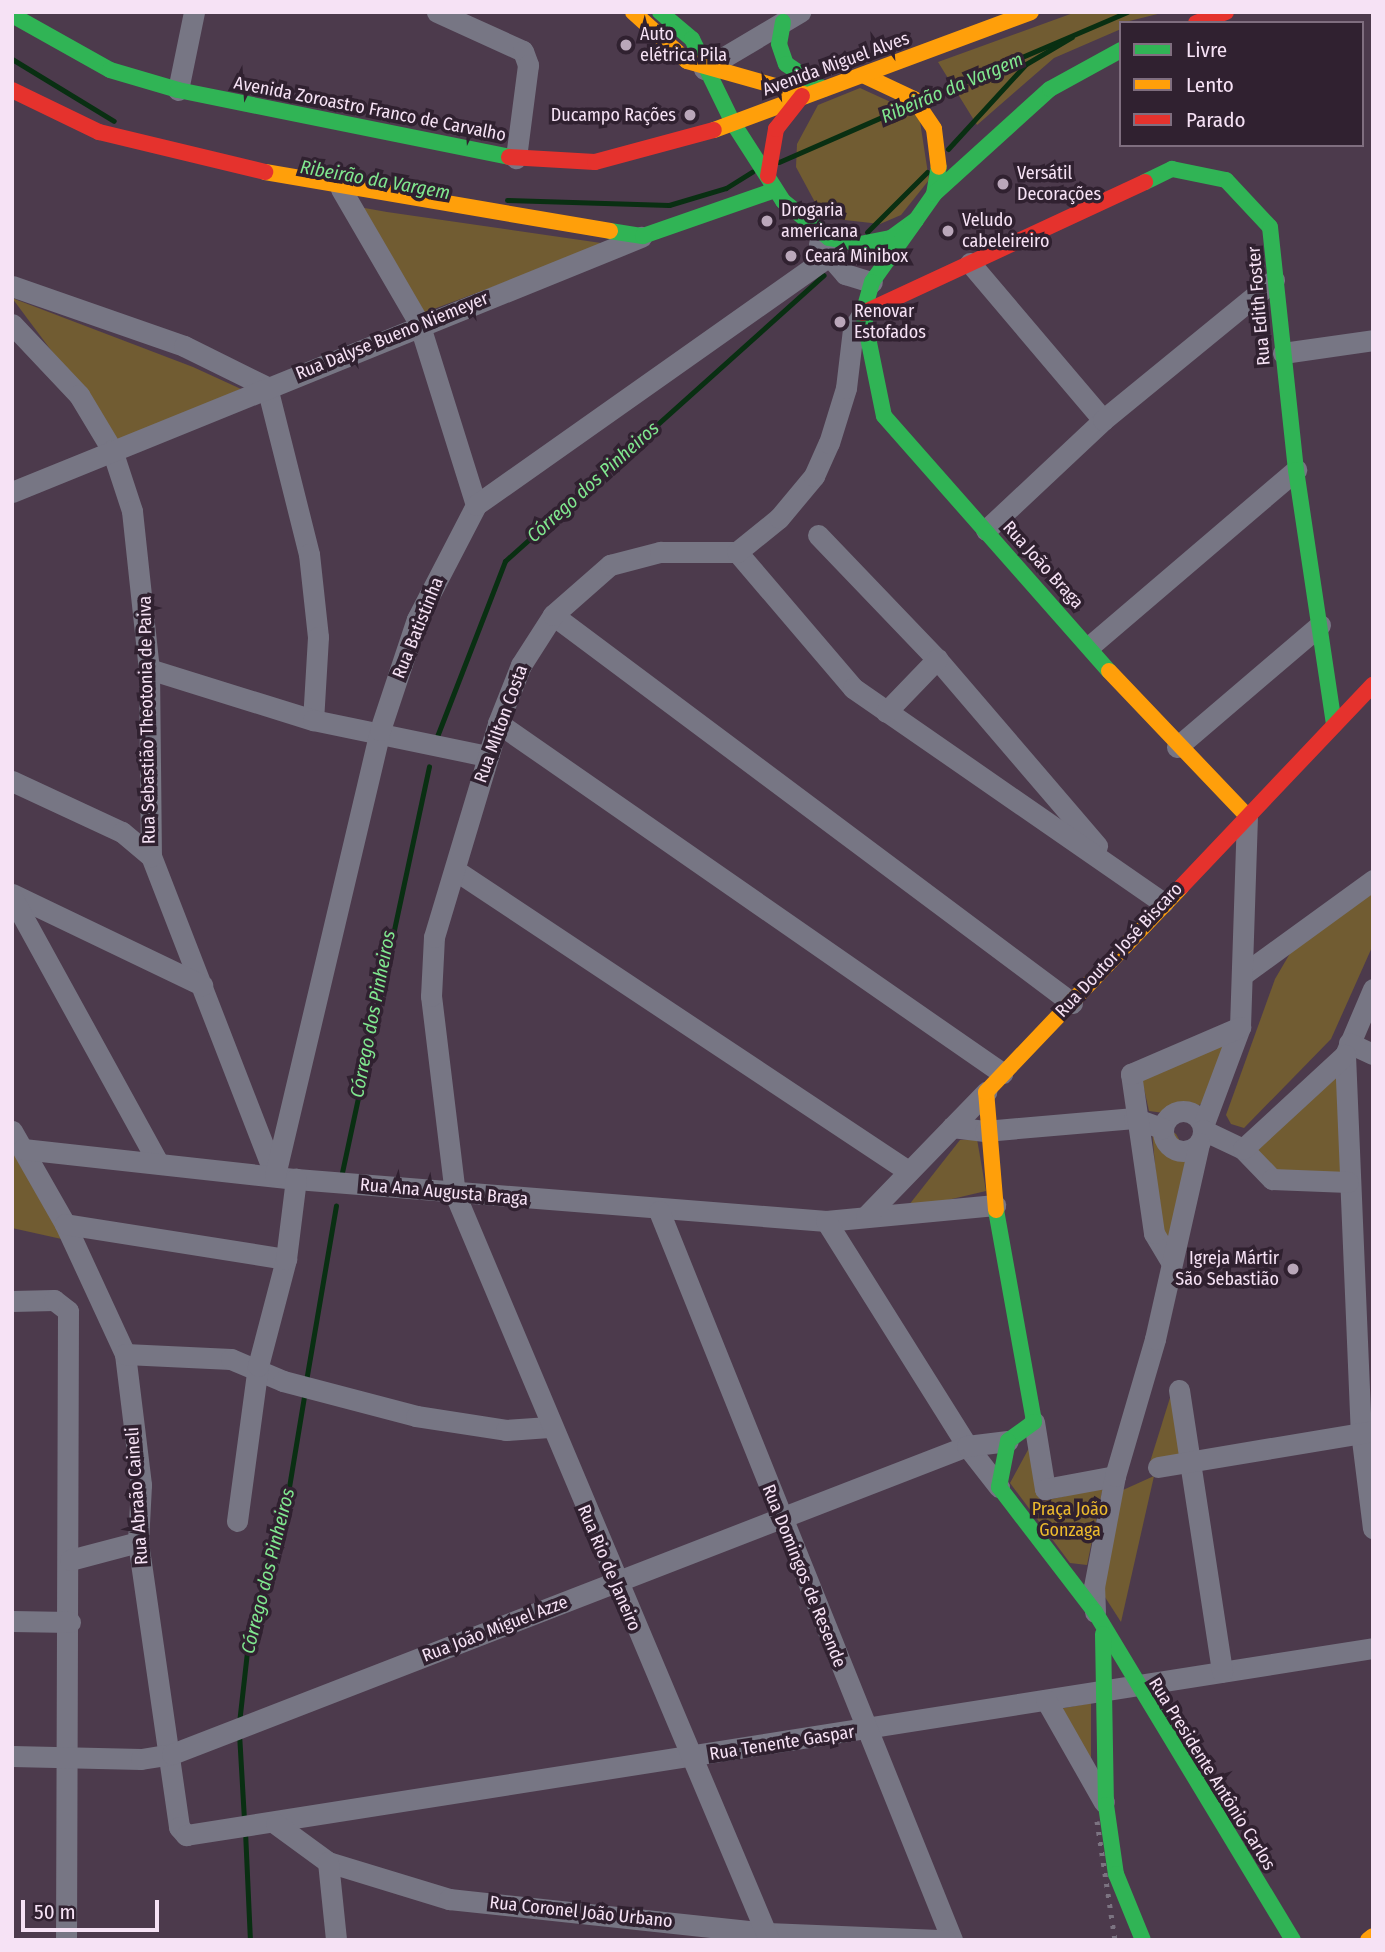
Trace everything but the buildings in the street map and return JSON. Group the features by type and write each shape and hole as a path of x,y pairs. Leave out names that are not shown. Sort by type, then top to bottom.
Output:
{"main road":[{"path":"633,12 704,69 804,94 776,129 775,189"},
{"path":"660,12 692,39 704,69 733,123 775,189 805,222 829,238 860,244 891,238 916,220"},
{"name":"Avenida Miguel Alves","path":"733,123 804,94 865,76 1031,12"},
{"path":"1201,21 1226,12"},
{"name":"Avenida Zoroastro Franco de Carvalho","path":"21,17 110,70 178,90 516,158 618,159 733,123"},
{"path":"792,17 779,44 786,64 823,89"},
{"path":"863,313 872,282 934,194 1050,89 1119,51"},
{"path":"865,76 899,88 925,113 939,145 934,194"},
{"path":"12,90 99,132 341,189 643,236"},
{"name":"Rua Edith Foster","path":"863,313 1172,169 1199,170 1227,180 1270,227 1296,470 1334,725"},
{"name":"Rua Dalyse Bueno Niemeyer","path":"643,236 775,189"},
{"path":"872,282 890,301"},
{"name":"Rua João Braga","path":"863,313 884,416 1090,645 1177,747 1247,816"},
{"name":"Rua Doutor José Biscaro","path":"986,1091 1373,685"},
{"path":"986,1091 985,1131 995,1205 1034,1422 1008,1441 999,1487 1099,1620 1104,1691 1106,1805 1116,1874 1143,1940"},
{"name":"Rua Presidente Antônio Carlos","path":"1099,1620 1133,1686 1293,1940"},
{"path":"1368,1940 1373,1936"}],"street":[{"path":"178,90 194,12"},
{"path":"437,12 523,51 528,65 516,158"},
{"path":"704,69 792,17"},
{"path":"341,189 419,323 477,505"},
{"path":"805,222 827,257 845,274 872,282"},
{"name":"Rua Dalyse Bueno Niemeyer","path":"12,492 419,323 643,236"},
{"name":"Rua Batistinha","path":"275,1175 380,730 417,619 477,505 827,257"},
{"path":"970,263 1103,420"},
{"path":"986,530 1103,420 1274,280"},
{"path":"12,286 184,346 267,387 309,554 318,637 313,720"},
{"path":"863,313 853,329 846,388 814,476 779,518 737,552 853,688 1116,867 1163,903"},
{"name":"Rua Sebastião Theotonia de Paiva","path":"12,324 79,395 112,450 144,576 149,669 151,856 275,1175"},
{"path":"1283,353 1373,340"},
{"path":"1090,645 1296,470"},
{"path":"818,535 937,659 1116,867"},
{"name":"Rua Milton Costa","path":"455,1194 431,996 434,937 487,756 521,665 553,615 610,565 660,552 737,552"},
{"path":"553,615 1072,1003"},
{"path":"1177,747 1320,625"},
{"path":"886,712 937,659"},
{"path":"149,669 313,720 380,730 487,756"},
{"path":"498,723 1002,1073"},
{"path":"12,780 122,831 151,856"},
{"path":"1099,1620 1094,1587 1115,1476 1156,1339 1170,1260 1202,1133 1240,1027 1245,973 1247,816"},
{"path":"455,870 908,1171"},
{"path":"1245,973 1373,880"},
{"path":"12,895 202,985"},
{"path":"12,895 158,1163"},
{"path":"1243,1149 1347,1049 1373,989"},
{"path":"1170,1260 1154,1233 1134,1118 1135,1070 1240,1027"},
{"path":"1347,1049 1373,1054"},
{"path":"1347,1049 1348,1182 1373,1528"},
{"name":"Rua Doutor José Biscaro","path":"866,1216 986,1091"},
{"path":"1162,1129 1181,1111 1202,1133 1243,1149 1272,1179 1348,1182"},
{"path":"952,1127 985,1131 1134,1118 1162,1129 1176,1150 1202,1133"},
{"name":"Rua Ana Augusta Braga","path":"18,1140 158,1163 275,1175 296,1180 659,1211 826,1221 995,1205"},
{"name":"Rua Abraão Caineli","path":"18,1140 65,1224 125,1354 141,1485 138,1542 172,1754 179,1827 192,1836"},
{"path":"237,1521 268,1372 296,1180"},
{"name":"Rua Rio de Janeiro","path":"455,1194 549,1427 768,1936"},
{"name":"Rua Domingos de Resende","path":"659,1211 779,1519 952,1940"},
{"path":"826,1221 967,1446 999,1487"},
{"path":"65,1224 286,1259"},
{"path":"12,1301 54,1300 68,1311 71,1560 66,1940"},
{"path":"125,1354 268,1372 416,1416 506,1430 549,1427"},
{"path":"1179,1390 1192,1457 1222,1672"},
{"path":"1034,1422 1042,1486 1048,1491 1115,1476"},
{"path":"1158,1467 1192,1457 1367,1432"},
{"name":"Rua João Miguel Azze","path":"12,1756 172,1754 967,1446 1008,1441"},
{"path":"71,1560 138,1542"},
{"path":"12,1621 70,1622"},
{"name":"Rua Tenente Gaspar","path":"192,1836 276,1825 1373,1648"},
{"path":"1046,1700 1106,1805"},
{"name":"Rua Coronel João Urbano","path":"276,1825 328,1862 449,1899 768,1936 945,1940"},
{"path":"328,1862 336,1940"}],"green space":[{"path":"1076,12 1166,12 1119,21 1119,30 1054,58 977,125 938,62"},
{"path":"860,88 919,115 929,180 901,215 880,224 836,219 817,206 796,167 797,144 818,105"},
{"path":"359,207 387,212 608,244 423,313"},
{"path":"12,298 193,367 241,389 119,441"},
{"path":"1373,887 1373,945 1331,1039 1244,1128 1231,1124 1226,1115 1275,979 1292,950"},
{"path":"1239,1038 1205,1102 1179,1115 1149,1111 1140,1071"},
{"path":"1341,1064 1344,1178 1284,1178 1250,1148"},
{"path":"1151,1118 1176,1134 1185,1150 1207,1157 1176,1254 1161,1236"},
{"path":"977,1139 986,1191 905,1210 960,1140"},
{"path":"12,1151 66,1240 12,1228"},
{"path":"1174,1385 1187,1457 1150,1462"},
{"name":"Praça João Gonzaga","path":"1029,1448 1040,1502 1103,1487 1087,1565 1070,1563 1010,1483"},
{"path":"1154,1476 1121,1622 1101,1591 1123,1490"},
{"path":"1091,1703 1091,1790 1059,1709"}],"waterway":[{"name":"Ribeirão da Vargem","path":"924,99 1127,12"},
{"name":"Córrego dos Pinheiros","path":"948,149 1026,64 1072,37"},
{"name":"Ribeirão da Vargem","path":"12,59 114,121"},
{"name":"Ribeirão da Vargem","path":"779,162 905,107"},
{"name":"Ribeirão da Vargem","path":"507,200 669,205 726,188 752,172"},
{"name":"Córrego dos Pinheiros","path":"867,232 927,172"},
{"name":"Córrego dos Pinheiros","path":"436,739 505,561 824,275"},
{"name":"Córrego dos Pinheiros","path":"341,1177 429,766"},
{"name":"Córrego dos Pinheiros","path":"306,1381 336,1206"},
{"name":"Córrego dos Pinheiros","path":"239,1723 248,1643 289,1487 305,1390"},
{"name":"Córrego dos Pinheiros","path":"239,1733 244,1821"},
{"name":"Córrego dos Pinheiros","path":"245,1831 250,1940"}],"railway":[{"path":"1097,1821 1115,1940"}],"traffic: fast":[{"path":"660,12 692,39 733,123 783,201 829,238 860,244 891,238 916,220 934,194 939,167"},
{"path":"12,15 110,70 178,90 509,157"},
{"path":"783,22 779,44 786,64 823,89"},
{"path":"934,194 1050,89 1119,51"},
{"path":"1145,182 1172,169 1226,180 1270,227 1296,470 1334,725"},
{"path":"610,231 643,236 775,190"},
{"path":"916,220 872,282 863,313 884,416 1109,671"},
{"path":"996,1210 1034,1422 1008,1441 999,1487 1095,1612 1293,1940"},
{"path":"1103,1634 1106,1805 1116,1874 1143,1940"}],"traffic: slow":[{"path":"633,12 687,61 804,94"},
{"path":"714,130 1031,12"},
{"path":"865,76 914,99 934,129 939,167"},
{"path":"265,172 610,231"},
{"path":"1109,671 1247,816"},
{"path":"996,1210 986,1092 1181,887"},
{"path":"1368,1940 1373,1936"}],"traffic: jam":[{"path":"1201,21 1226,12"},
{"path":"12,90 99,132 265,172"},
{"path":"768,176 776,129 802,96"},
{"path":"509,157 595,162 714,130"},
{"path":"863,313 1145,182"},
{"path":"1181,887 1373,685"}],"place":[{"name":"Auto elétrica Pila","path":"626,45"},
{"name":"Ducampo Rações","path":"690,115"},
{"name":"Versátil Decorações","path":"1003,184"},
{"name":"Drogaria americana","path":"767,221"},
{"name":"Veludo cabeleireiro","path":"948,231"},
{"name":"Ceará Minibox","path":"791,256"},
{"name":"Renovar Estofados","path":"840,322"},
{"name":"Igreja Mártir São Sebastião","path":"1293,1269"}]}
